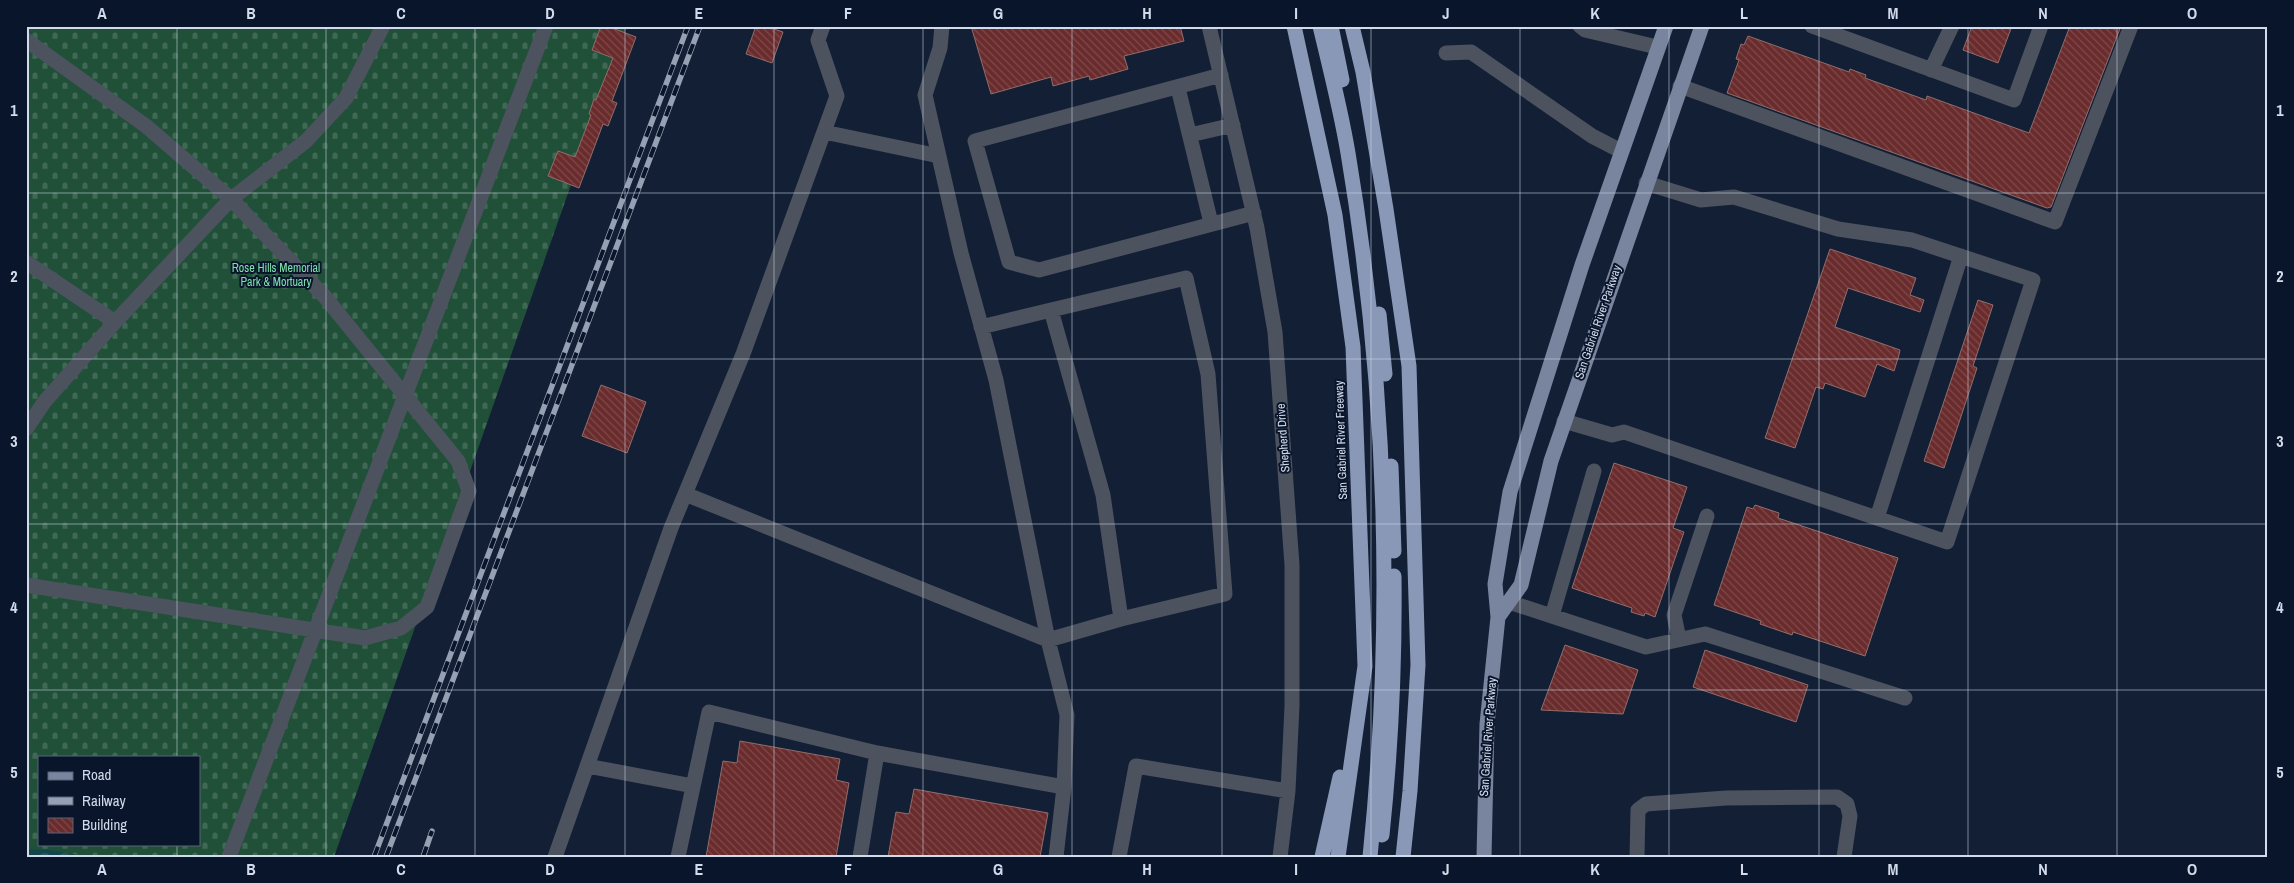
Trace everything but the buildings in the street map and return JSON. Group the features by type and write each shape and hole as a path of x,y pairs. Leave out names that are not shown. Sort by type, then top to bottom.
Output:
{"highway":[{"name":"San Gabriel River Freeway","path":"1294,26 1335,214 1353,347 1365,666 1338,857"},
{"path":"1320,26 1348,152 1368,301 1381,445 1384,574 1383,660 1370,857"},
{"path":"1331,26 1368,229 1383,340 1394,496 1395,636 1388,776 1379,857"},
{"path":"1352,26 1363,72 1383,189 1409,366 1418,665 1410,791 1403,857"},
{"path":"1322,857 1365,666"}],"main road":[{"name":"San Gabriel River Parkway","path":"1484,857 1487,724 1498,616 1496,584 1510,492 1579,275 1657,47 1666,26"},
{"name":"San Gabriel River Parkway","path":"1498,616 1521,585 1551,461 1646,182 1702,26"}],"street":[{"path":"26,428 45,401 115,322 231,199 306,141 346,98 383,26"},
{"path":"229,857 546,26"},
{"path":"555,857 671,528 743,354 837,96 818,40 823,26"},
{"path":"942,26 940,48 925,95 961,253 996,380 1048,640 1067,715 1064,787 1056,857"},
{"name":"Shepherd Drive","path":"1209,26 1254,213 1275,332 1292,565 1292,706 1288,791 1284,841 1280,857"},
{"path":"1580,26 1585,30 1657,47"},
{"path":"1812,26 2014,100 2041,26"},
{"path":"1931,70 1952,26"},
{"path":"1680,86 2055,222 2131,26"},
{"path":"26,40 146,126 231,199 325,297 458,461 469,491 427,607 401,628 365,638 26,585"},
{"path":"1446,53 1471,52 1592,136 1621,151"},
{"path":"1221,75 976,141 1009,262 1039,270 1254,213"},
{"path":"1178,88 1211,223"},
{"path":"1190,136 1233,126"},
{"path":"824,132 939,156"},
{"path":"1564,421 1612,435 1624,432 1947,542 2033,280 1912,240 1838,229 1734,196 1701,200 1646,182"},
{"path":"1876,518 1961,256"},
{"path":"26,262 115,322"},
{"path":"685,494 1048,640 1121,619 1225,594 1208,374 1186,278 981,327"},
{"path":"1051,310 1103,495 1121,619"},
{"path":"1552,616 1594,471"},
{"path":"1679,639 1674,615 1707,516"},
{"path":"1509,602 1646,646 1705,634 1905,698"},
{"path":"678,857 709,712 877,754 1064,787"},
{"path":"860,857 877,754"},
{"path":"587,766 693,786"},
{"path":"1119,857 1136,766 1288,791"},
{"path":"1637,857 1638,810 1646,804 1726,798 1837,797 1847,804 1850,816 1844,857"}],"green space":[{"name":"Rose Hills Memorial Park & Mortuary","path":"26,26 627,26 334,857 26,857"}],"water":[{"path":"26,849 51,850 89,857 26,857"}],"railway":[{"path":"374,857 688,26"},
{"path":"386,857 700,26"},
{"path":"423,857 432,831"}]}
